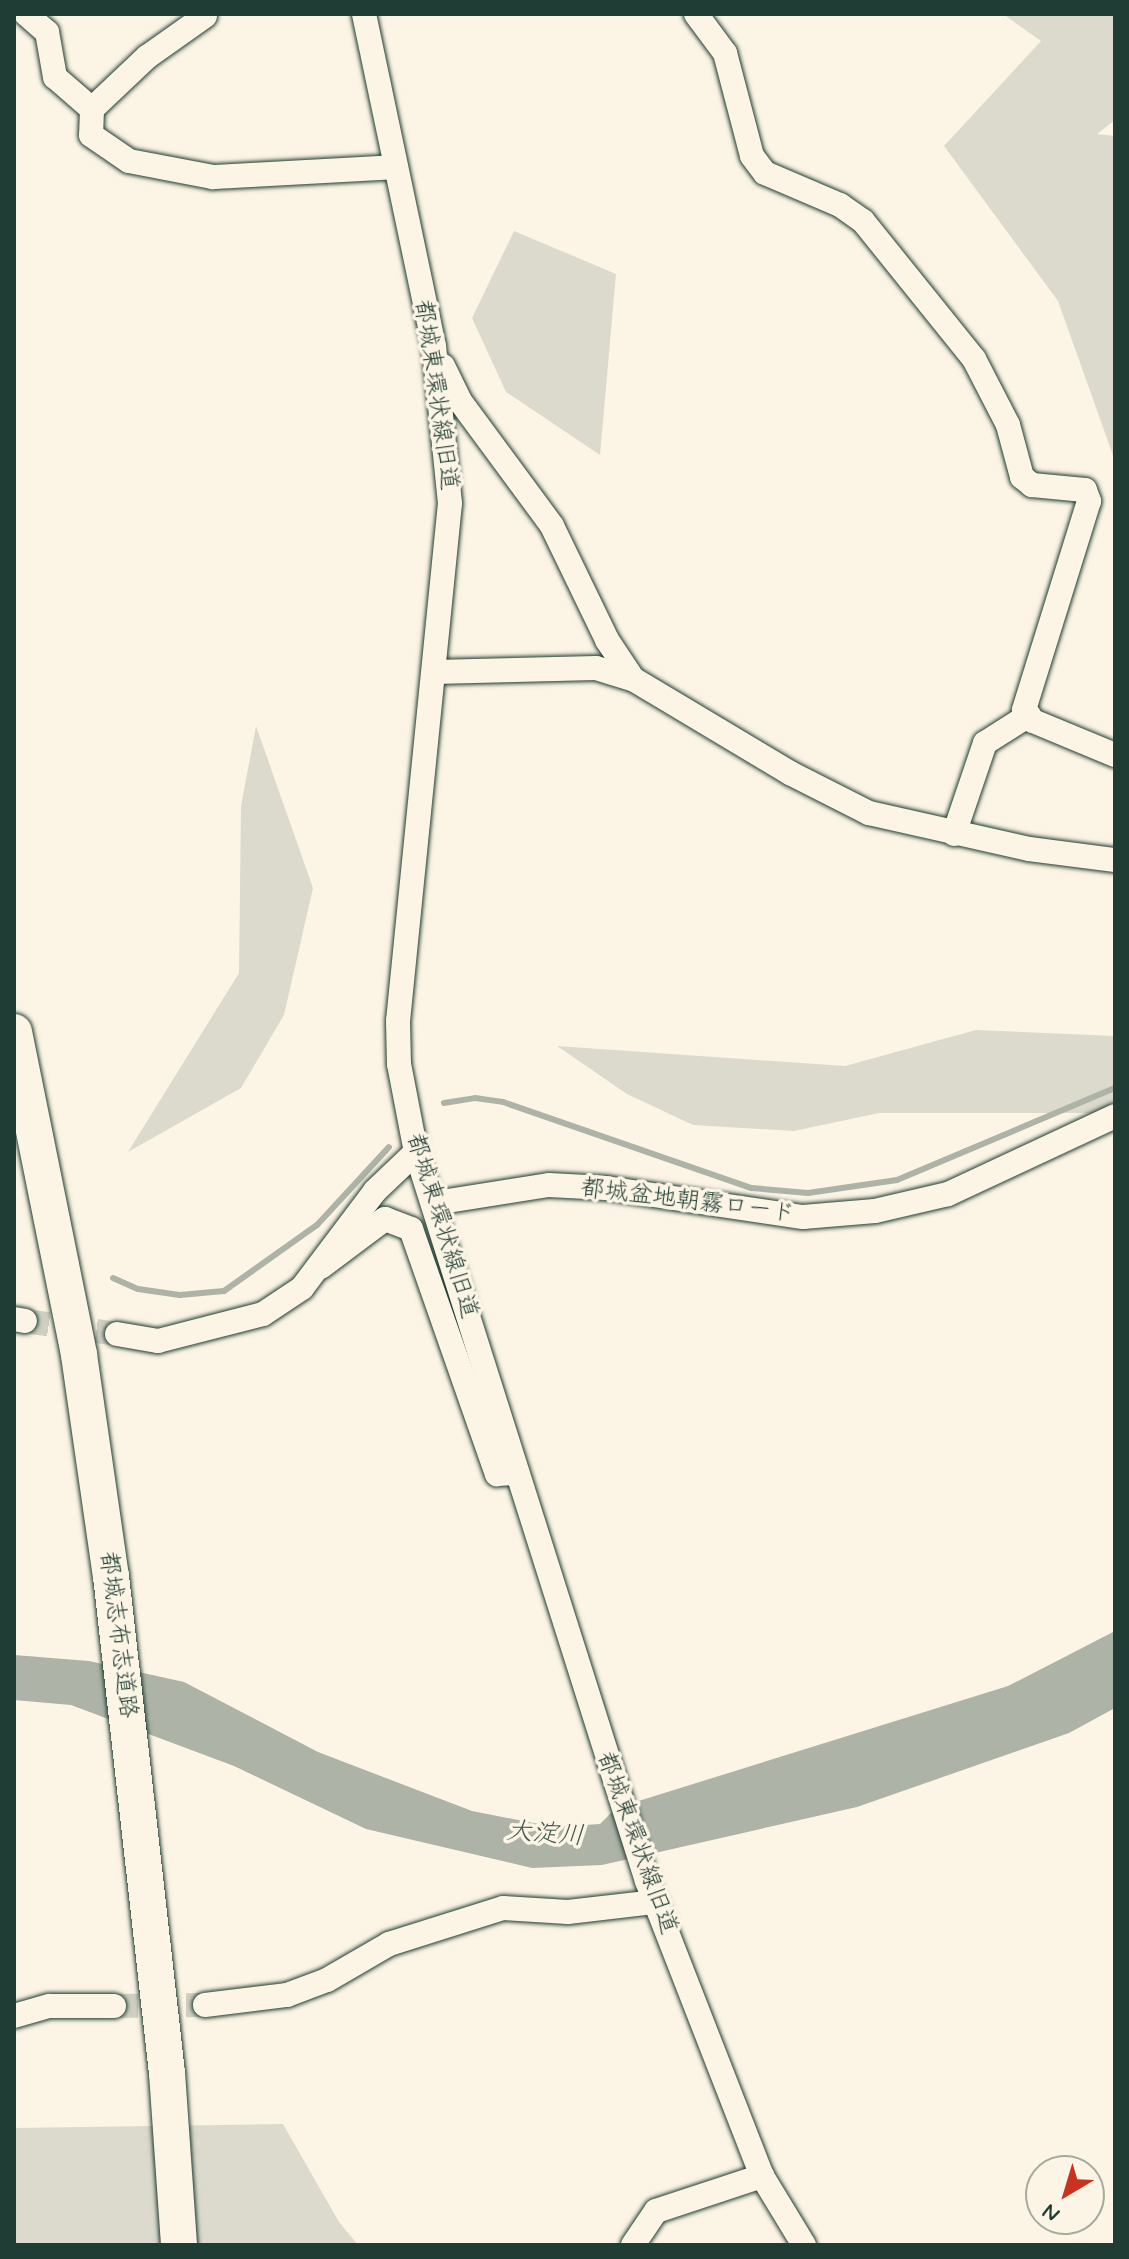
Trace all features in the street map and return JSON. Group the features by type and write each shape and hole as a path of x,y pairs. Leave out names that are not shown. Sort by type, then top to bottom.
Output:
{"highway":[{"name":"都城志布志道路","path":"14,1032 79,1355 111,1576 144,1848 179,2245"}],"street":[{"path":"26,14 47,32 55,77 92,109"},
{"name":"都城東環状線旧道","path":"364,14 434,346 450,503 398,1021 399,1064 416,1152 435,1203 515,1473 651,1892 762,2176 804,2245"},
{"path":"696,14 725,53 752,156 765,173 840,205 863,221 974,359 1008,425 1022,477 1032,485 1085,490 1089,501 1024,710 1115,755"},
{"path":"207,15 147,57 92,109 91,135 129,161 213,177 395,167"},
{"path":"434,346 460,401 552,526 607,640 633,679"},
{"path":"434,672 596,668 633,679 790,773 869,813 954,834 1115,860"},
{"path":"954,834 985,743 1029,715"},
{"name":"都城盆地朝霧ロード","path":"435,1203 549,1185 606,1188 790,1216 875,1211 948,1194 1115,1116"},
{"path":"117,1334 158,1341 248,1321 302,1288 321,1267 375,1191 416,1152"},
{"path":"321,1267 385,1219 411,1229 497,1474 515,1473"},
{"path":"205,2005 287,1995 327,1980 389,1944 503,1908 568,1912 651,1892"},
{"path":"14,2016 50,2006 114,2006"},
{"path":"633,2245 656,2211 762,2176"}],"shaded area":[{"path":"1003,14 1115,14 1115,120 1097,134 1115,136 1115,461 1058,301 944,146 1041,41"},
{"path":"514,231 616,274 600,455 506,392 472,318"},
{"path":"256,726 313,888 284,1015 241,1088 128,1152 239,973 241,806"},
{"path":"976,1030 1115,1036 1115,1113 879,1113 794,1131 693,1125 627,1094 557,1046 845,1066"},
{"path":"283,2124 339,2222 358,2245 14,2245 14,2128"}],"water":[{"name":"大淀川","path":"1115,1631 1115,1708 1069,1733 857,1807 602,1865 532,1868 366,1829 234,1766 71,1705 14,1700 14,1655 89,1661 184,1682 318,1752 472,1811 554,1827 600,1824 616,1808 1008,1686"}],"waterway":[{"path":"444,1103 475,1098 503,1102 752,1188 808,1193 897,1180 1115,1088"},
{"path":"113,1278 138,1289 180,1295 224,1291 317,1225 389,1147"}],"tunnel":[{"path":"25,1321 117,1334"},
{"path":"114,2006 205,2005"}]}
